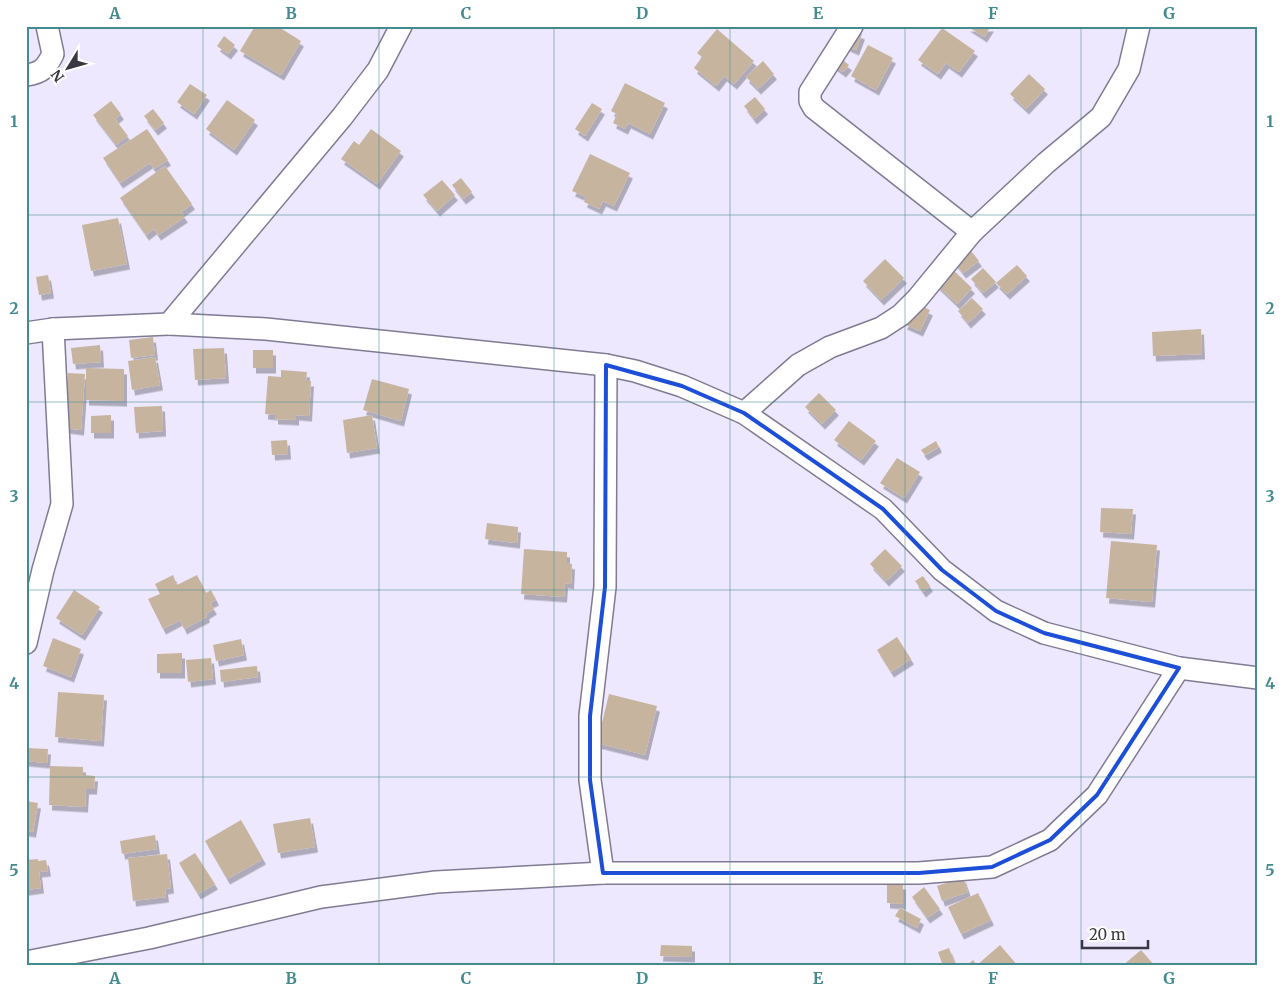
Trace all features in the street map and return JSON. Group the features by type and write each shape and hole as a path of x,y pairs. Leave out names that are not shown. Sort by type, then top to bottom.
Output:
{"street":[{"path":"26,75 38,73 47,65 53,54 47,26"},
{"path":"169,324 342,117 378,70 401,26"},
{"path":"852,26 810,92 810,101 814,108 972,232"},
{"path":"744,413 798,365 830,347 881,328 901,315 917,299 972,232 1046,163 1101,117 1129,70 1140,26"},
{"path":"26,333 53,329 169,324 266,329 606,365 635,371 682,386 744,413 884,509 942,570 996,610 1044,633 1179,668 1258,678"},
{"path":"26,643 43,570 62,504 53,329"},
{"path":"603,873 590,780 590,725 605,586 606,365"},
{"path":"26,962 149,938 321,897 436,882 603,873 919,873 992,867 1050,840 1097,795 1179,668"}],"highlighted area":[{"path":"606,365 682,386 744,413 883,509 942,570 996,611 1044,633 1179,668 1097,795 1050,840 992,867 919,873 603,873 590,780 590,716 605,587"}],"building":[{"path":"255,26 277,26 301,41 281,75 240,51"},
{"path":"967,26 991,26 984,37"},
{"path":"942,28 975,51 959,72 946,63 938,74 918,60"},
{"path":"717,29 754,61 734,84 724,76 716,86 694,68 702,57 697,53"},
{"path":"854,31 862,34 856,50 847,46"},
{"path":"224,36 235,45 228,54 217,46"},
{"path":"868,45 893,58 876,90 851,76"},
{"path":"838,56 849,65 843,72 832,64"},
{"path":"763,61 774,74 758,89 746,77"},
{"path":"1029,74 1045,89 1026,109 1010,94"},
{"path":"625,83 665,103 650,134 628,123 625,129 613,123 617,114 611,111"},
{"path":"190,84 207,95 194,114 177,102"},
{"path":"755,97 765,109 754,119 744,106"},
{"path":"227,100 255,120 234,150 206,129"},
{"path":"111,101 121,114 115,119 128,136 116,145 93,115"},
{"path":"592,103 602,109 585,136 575,129"},
{"path":"153,109 164,123 155,130 144,116"},
{"path":"147,129 168,160 154,169 150,163 120,183 103,158"},
{"path":"371,129 401,151 377,184 341,159 354,141 359,145"},
{"path":"590,154 630,173 614,206 603,201 599,209 584,202 586,197 572,191"},
{"path":"165,166 192,204 181,212 185,217 158,235 154,229 146,235 120,198"},
{"path":"461,178 472,192 463,199 452,185"},
{"path":"442,180 455,195 437,211 423,195"},
{"path":"118,218 127,264 91,271 82,225"},
{"path":"968,247 979,261 963,273 952,259"},
{"path":"885,259 904,278 881,300 863,281"},
{"path":"1017,265 1027,276 1007,294 996,283"},
{"path":"950,267 972,288 957,304 935,283"},
{"path":"983,268 996,282 983,293 971,279"},
{"path":"48,275 51,293 39,295 36,277"},
{"path":"972,298 983,309 968,323 958,311"},
{"path":"915,303 930,310 920,331 904,324"},
{"path":"1201,329 1202,354 1153,356 1152,332"},
{"path":"153,337 155,355 131,358 129,340"},
{"path":"100,345 101,362 73,364 71,348"},
{"path":"224,348 226,378 195,380 193,349"},
{"path":"253,350 273,350 273,368 253,368"},
{"path":"155,357 160,385 132,390 128,361"},
{"path":"86,368 124,369 124,401 86,400"},
{"path":"281,370 307,372 306,381 311,381 309,416 296,415 296,420 275,419 275,415 265,414 268,376 281,377"},
{"path":"68,373 85,374 81,430 65,428"},
{"path":"372,379 409,389 401,421 363,410"},
{"path":"819,393 836,410 822,424 805,407"},
{"path":"162,406 163,431 136,433 134,407"},
{"path":"111,415 111,433 91,433 91,416"},
{"path":"372,415 377,448 347,453 343,420"},
{"path":"849,421 876,441 861,460 834,440"},
{"path":"287,440 288,454 272,455 271,441"},
{"path":"936,441 939,447 925,455 921,450"},
{"path":"897,458 920,472 904,498 880,483"},
{"path":"1101,508 1133,509 1131,534 1100,532"},
{"path":"487,523 518,527 517,543 485,539"},
{"path":"1111,541 1157,545 1152,602 1106,598"},
{"path":"524,549 567,552 567,563 572,564 571,584 565,583 564,597 521,594"},
{"path":"885,549 902,566 886,581 870,564"},
{"path":"173,575 177,585 197,575 206,593 211,590 216,600 210,603 214,609 206,614 207,617 184,629 180,620 163,629 148,599 160,594 155,584"},
{"path":"923,576 930,586 923,592 915,581"},
{"path":"74,590 100,607 82,635 56,618"},
{"path":"897,637 911,659 891,672 877,650"},
{"path":"53,638 81,649 71,677 43,666"},
{"path":"241,639 244,655 216,661 213,645"},
{"path":"182,653 182,673 157,673 157,654"},
{"path":"211,658 213,679 188,682 186,660"},
{"path":"257,666 258,677 221,682 220,670"},
{"path":"58,692 104,695 101,741 55,737"},
{"path":"609,694 657,706 645,755 597,743"},
{"path":"26,748 48,749 47,763 26,761"},
{"path":"50,766 83,767 83,775 95,776 94,789 86,789 85,807 49,805"},
{"path":"26,801 38,803 33,832 26,831"},
{"path":"310,818 315,847 278,853 273,824"},
{"path":"241,820 263,859 227,879 205,841"},
{"path":"155,835 157,849 122,854 120,841"},
{"path":"195,853 215,884 198,894 179,863"},
{"path":"167,854 171,888 165,889 166,897 133,901 128,858"},
{"path":"38,859 38,861 46,860 48,871 39,872 41,888 26,890 26,860"},
{"path":"963,877 968,892 942,901 937,886"},
{"path":"887,884 903,884 903,904 887,903"},
{"path":"924,887 940,909 927,918 912,897"},
{"path":"978,893 991,920 961,934 948,907"},
{"path":"900,908 921,919 917,928 895,916"},
{"path":"661,945 692,946 692,957 660,956"},
{"path":"1000,945 1018,966 966,966 973,960 977,965"},
{"path":"949,948 956,966 943,966 938,952"},
{"path":"1141,950 1155,966 1122,966"}]}
